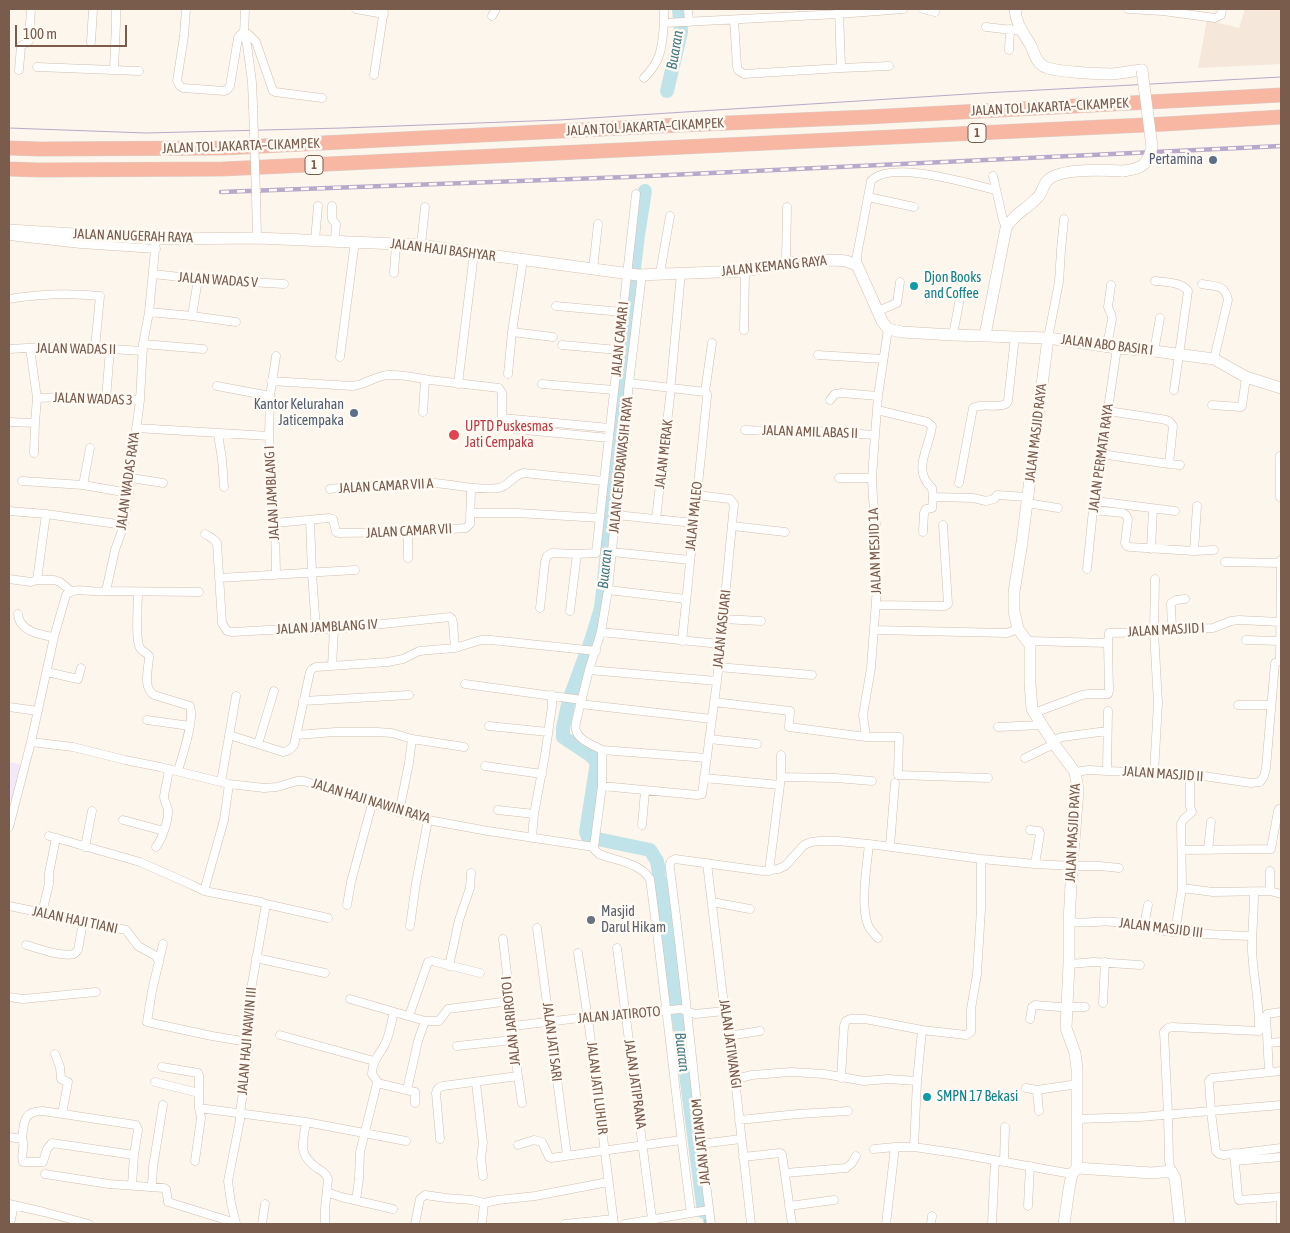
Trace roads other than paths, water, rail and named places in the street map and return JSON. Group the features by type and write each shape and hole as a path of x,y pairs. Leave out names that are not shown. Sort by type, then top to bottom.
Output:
{"highway":[{"name":"JALAN TOL JAKARTA–CIKAMPEK","path":"9,148 223,148 1281,95"},
{"name":"JALAN TOL JAKARTA–CIKAMPEK","path":"9,169 223,169 1281,117"}],"street":[{"path":"20,70 21,46 29,41 31,9"},
{"path":"91,42 93,9"},
{"path":"114,70 116,9"},
{"path":"186,9 177,81 183,88 228,90 238,38 241,34 248,34 256,42 273,91 322,98"},
{"path":"246,9 244,34 252,82 257,238"},
{"path":"356,9 384,12 374,75"},
{"path":"644,78 653,69 662,48 667,23 664,9"},
{"path":"687,22 688,9"},
{"path":"667,23 903,9"},
{"path":"923,9 935,12"},
{"path":"1009,50 1017,21 1015,9"},
{"path":"1129,9 1163,11 1215,18 1221,15 1222,9"},
{"path":"839,12 841,68"},
{"path":"734,20 737,66 738,70 744,74 889,66"},
{"path":"985,335 1006,228 1014,216 1040,196 1044,184 1050,178 1060,173 1135,169 1150,158 1152,147 1142,70 1112,74 1060,71 1043,66 1036,59 1034,51 1015,30 986,27"},
{"path":"36,67 139,71"},
{"path":"996,190 920,172 887,173 877,176 871,181 857,255 857,265 882,321 888,329 902,332 954,335 1048,338"},
{"path":"993,176 1006,228"},
{"path":"634,274 636,194"},
{"path":"868,197 914,207"},
{"path":"315,240 318,206"},
{"path":"332,206 332,219 336,224 335,241"},
{"path":"421,245 425,207"},
{"path":"786,263 788,207"},
{"path":"660,273 670,216"},
{"name":"JALAN ABO BASIR I","path":"1064,218 1059,282 1048,338 1214,359 1246,377 1281,388"},
{"path":"593,269 598,224"},
{"name":"JALAN ANUGERAH RAYA","path":"9,230 156,244 257,238"},
{"path":"9,236 81,244 156,244"},
{"name":"JALAN HAJI BASHYAR","path":"257,238 421,245 634,274"},
{"path":"340,357 355,241"},
{"name":"JALAN WADAS RAYA","path":"106,591 115,550 124,525 131,478 140,400 143,348 156,244"},
{"path":"394,273 396,244"},
{"path":"458,384 474,253"},
{"path":"508,374 512,332 524,260"},
{"name":"JALAN KEMANG RAYA","path":"634,274 745,271 786,263 835,260 857,265"},
{"path":"744,330 745,271"},
{"name":"JALAN MERAK","path":"656,519 681,272"},
{"name":"JALAN WADAS V","path":"152,274 198,279 284,284"},
{"name":"JALAN CAMAR I","path":"577,554 596,553 608,438 610,428 620,413 614,390 622,312 634,274"},
{"name":"JALAN CENDRAWASIH RAYA","path":"602,750 588,743 575,730 594,651 601,632 608,590 616,516 620,413 629,383 634,274"},
{"path":"192,316 198,279"},
{"path":"1155,280 1188,289 1174,390"},
{"path":"878,310 896,303 900,282"},
{"path":"1202,284 1224,289 1228,300 1214,359"},
{"name":"JALAN PERMATA RAYA","path":"1087,569 1094,501 1108,411 1112,319 1108,307 1111,285"},
{"path":"9,299 55,294 100,296 95,348"},
{"path":"954,335 960,298"},
{"path":"556,306 622,312"},
{"path":"149,312 236,322"},
{"path":"1154,350 1160,318"},
{"name":"JALAN MESJID 1A","path":"866,737 863,715 876,606 876,531 872,478 874,435 888,329"},
{"path":"512,332 553,337"},
{"path":"959,483 974,408 978,405 1001,406 1008,401 1015,336"},
{"name":"JALAN MASJID RAYA","path":"1018,629 1014,611 1014,592 1048,338"},
{"name":"JALAN MALEO","path":"682,641 696,495 708,397 705,392 712,343"},
{"path":"562,345 618,350"},
{"name":"JALAN WADAS II","path":"9,349 64,346 110,349 203,349"},
{"path":"30,348 36,398"},
{"path":"106,398 110,349"},
{"path":"818,354 883,359"},
{"name":"JALAN JAMBLANG I","path":"276,356 270,396 269,436 275,523 276,575"},
{"path":"272,381 352,386 388,375 400,375 425,380 499,388 502,393 502,418 610,428"},
{"path":"1212,404 1241,407 1246,377"},
{"path":"423,412 425,380"},
{"path":"629,383 671,385 705,392"},
{"path":"542,384 614,390"},
{"path":"217,386 270,396"},
{"path":"830,400 835,394 842,393 878,396"},
{"name":"JALAN WADAS 3","path":"34,453 36,398 62,396 140,400"},
{"path":"877,410 927,422 932,426 922,462 923,475 927,484 932,488 933,497 932,508 926,509 924,513 923,532"},
{"path":"1108,411 1161,418 1171,422 1173,426 1169,464"},
{"path":"9,422 35,423"},
{"path":"136,428 269,436"},
{"path":"514,429 608,438"},
{"name":"JALAN AMIL ABAS II","path":"746,430 797,432 816,430 874,435"},
{"path":"218,434 224,487"},
{"path":"83,485 90,448"},
{"path":"1101,454 1180,465"},
{"path":"1281,456 1281,496"},
{"path":"471,489 499,488 508,484 515,475 524,473 604,481"},
{"path":"131,478 163,483"},
{"path":"839,478 872,478"},
{"path":"22,481 83,485 128,493"},
{"name":"JALAN CAMAR VII A","path":"330,489 433,483 471,489"},
{"name":"JALAN CAMAR VII","path":"275,523 331,518 338,534 466,528 470,524 471,489"},
{"name":"JALAN KASUARI","path":"645,791 702,794 717,681 734,504 730,499 696,495"},
{"path":"933,497 973,498 986,501 994,499 997,495 1058,508"},
{"path":"1094,501 1175,512"},
{"path":"1194,551 1197,506"},
{"path":"1150,549 1153,509"},
{"path":"1093,510 1126,515 1128,519 1125,541 1127,546 1130,547 1194,551 1214,550"},
{"path":"9,511 124,525"},
{"path":"470,513 517,513 600,518"},
{"path":"37,580 46,514"},
{"path":"616,516 694,523"},
{"path":"310,520 316,630"},
{"path":"876,606 944,606 948,604 943,525"},
{"path":"732,526 785,532"},
{"path":"408,532 408,558"},
{"name":"JALAN JAMBLANG IV","path":"205,534 212,537 217,543 222,623 227,631 334,629 450,617 453,623 455,648"},
{"path":"612,552 690,560"},
{"path":"540,608 547,556 552,554 577,554 570,612"},
{"path":"1225,562 1281,562 1281,660 1275,664 1272,705 1238,705"},
{"path":"219,578 355,570"},
{"path":"9,579 31,582 54,580 70,590 97,592 199,592"},
{"path":"1154,773 1158,704 1154,632 1155,579"},
{"path":"9,827 31,742 63,600 70,590"},
{"path":"608,590 686,599"},
{"path":"138,592 137,630 141,650 149,656 148,688 154,696 190,706 191,709 190,726 164,799 169,813 160,843 156,847"},
{"path":"1172,630 1171,603 1176,600 1185,599"},
{"path":"18,614 20,622 32,632 54,637"},
{"path":"722,619 761,621"},
{"name":"JALAN MASJID I","path":"1028,641 1108,643 1108,635 1112,632 1154,632 1213,628 1239,620 1281,622"},
{"path":"332,666 334,629"},
{"path":"874,630 1007,633 1018,629 1028,641"},
{"path":"601,632 720,644"},
{"path":"229,735 278,751 288,751 294,745 310,672 316,667 388,662 402,659 419,651 455,648 481,640 594,651"},
{"path":"1246,640 1280,641"},
{"name":"JALAN MASJID RAYA","path":"1028,641 1030,645 1031,702 1034,713 1075,772 1078,790 1072,866 1066,1006 1066,1028 1075,1052 1078,1084 1078,1119 1075,1171 1069,1189 1064,1224"},
{"path":"1034,713 1082,695 1108,694 1108,643"},
{"path":"718,667 812,675"},
{"path":"46,672 78,679 80,668"},
{"path":"589,670 717,681"},
{"path":"465,684 552,695 581,702 712,719"},
{"path":"258,744 274,691"},
{"path":"303,701 409,695"},
{"path":"532,838 534,814 546,755 552,695"},
{"path":"204,891 224,820 229,735 236,696"},
{"path":"714,702 790,711 789,727 866,737 899,737 898,776 988,778"},
{"name":"JALAN MASJID II","path":"1075,772 1089,770 1190,774 1251,783 1260,782 1266,768 1272,705"},
{"path":"9,707 38,711"},
{"path":"1107,771 1108,712"},
{"path":"147,720 190,726"},
{"path":"998,727 1042,725"},
{"path":"489,726 548,732"},
{"path":"1025,758 1062,737 1107,731"},
{"path":"296,735 335,732 392,733 464,748"},
{"path":"399,812 409,763 410,738"},
{"path":"709,739 757,744"},
{"name":"JALAN HAJI NAWIN RAYA","path":"31,742 73,747 225,783 264,788 304,781 372,804 428,820 532,838 594,844"},
{"path":"693,1212 681,1140 677,1010 650,879 640,867 599,854 595,850 594,844 602,786 602,750 707,758"},
{"path":"769,870 780,781 781,755"},
{"path":"485,766 542,774"},
{"path":"1175,932 1182,888 1182,822 1192,812 1190,806 1190,774"},
{"path":"704,778 780,781 836,778 872,781"},
{"path":"890,846 895,783"},
{"path":"602,786 645,791 642,825"},
{"path":"346,905 372,804"},
{"path":"1182,850 1271,849 1278,811 1281,808"},
{"path":"498,810 534,814"},
{"path":"85,847 92,811"},
{"path":"123,820 164,831"},
{"path":"410,926 428,820"},
{"path":"1208,850 1211,822"},
{"path":"1030,830 1039,831 1040,834 1036,864"},
{"path":"42,913 49,884 52,837 140,862 204,891 328,918"},
{"path":"707,863 763,871 769,870 785,866 804,845 811,842 838,841 1036,864 1119,868"},
{"path":"869,844 866,870 866,917 869,928 878,938"},
{"path":"841,1078 844,1026 850,1018 922,1030 966,1035 971,1032 971,1009 977,974 981,908 981,858"},
{"name":"JALAN JATIANOM","path":"707,863 675,859 669,865 677,1010 700,1144 707,1210 711,1224"},
{"name":"JALAN JATIWANGI","path":"707,863 735,1079 751,1224"},
{"path":"1270,870 1270,891"},
{"path":"450,966 459,920 470,888 471,873"},
{"path":"1182,888 1213,892 1270,891 1281,894"},
{"path":"1180,1224 1175,1178 1169,1161 1164,1032 1172,1027 1259,1031 1259,1008 1254,974 1252,936 1254,892"},
{"path":"712,902 750,909"},
{"name":"JALAN HAJI NAWIN III","path":"236,1223 228,1181 240,1120 249,1046 249,1001 266,904"},
{"path":"1144,926 1148,905"},
{"name":"JALAN HAJI TIANI","path":"9,906 126,930 138,946 156,956 159,962"},
{"name":"JALAN MASJID III","path":"1069,922 1113,921 1175,932 1252,936"},
{"path":"26,945 70,955 74,954 78,950 83,922"},
{"name":"JALAN JATI SARI","path":"537,928 567,1156"},
{"name":"JALAN JARIROTO I","path":"503,939 513,1040 522,1103"},
{"path":"163,944 146,1022 248,1042"},
{"name":"JALAN JATIPRANA","path":"617,948 644,1145 652,1219"},
{"name":"JALAN JATI LUHUR","path":"578,953 614,1222"},
{"path":"256,958 325,973"},
{"path":"409,1016 428,962 432,960 480,973"},
{"path":"1103,1002 1105,962"},
{"path":"1069,964 1105,962 1140,964"},
{"path":"9,997 23,999 96,992"},
{"path":"350,999 425,1021 439,1021 448,1009 510,1001"},
{"path":"1030,1019 1032,1007 1035,1005 1085,1007"},
{"name":"JALAN JATIROTO","path":"513,1026 588,1017 677,1010 695,1014 725,1011"},
{"path":"356,1200 360,1152 377,1083 372,1074 372,1067 385,1044 394,1012"},
{"path":"1269,1072 1266,1016 1267,1014 1281,1012"},
{"path":"407,1090 418,1041 425,1021"},
{"path":"914,1147 917,1081 922,1030"},
{"path":"728,1036 760,1031"},
{"path":"280,1035 374,1061"},
{"path":"458,1046 513,1040"},
{"path":"1268,1043 1281,1042"},
{"path":"55,1054 60,1067 60,1079 68,1082 62,1114"},
{"path":"162,1067 198,1073 201,1118 196,1161"},
{"path":"1281,1071 1212,1078 1209,1081 1210,1112 1216,1152 1235,1157 1281,1157"},
{"path":"735,1079 752,1075 791,1072 824,1074 864,1081 888,1079 917,1081"},
{"path":"440,1139 437,1089 444,1086 518,1076"},
{"path":"155,1082 199,1093"},
{"path":"476,1082 483,1143 481,1158 483,1176"},
{"path":"377,1083 415,1092 415,1103"},
{"path":"1026,1088 1037,1090 1078,1084"},
{"path":"1037,1090 1039,1111"},
{"path":"152,1186 153,1167 164,1105"},
{"path":"1078,1119 1210,1112 1281,1105"},
{"path":"199,1108 306,1122 406,1141"},
{"path":"132,1185 138,1130 136,1125 43,1111 32,1112 28,1114 26,1119 22,1139 24,1142 23,1162 43,1162 46,1148 52,1143 134,1159"},
{"path":"739,1120 848,1111"},
{"path":"306,1122 304,1155 326,1174 328,1179 324,1209 325,1224"},
{"path":"1004,1162 1005,1127"},
{"path":"9,1137 22,1139"},
{"path":"700,1144 741,1139"},
{"path":"518,1145 534,1140 542,1142 549,1157 552,1158 681,1140"},
{"path":"886,1224 895,1147"},
{"path":"874,1150 914,1147 1030,1166 1075,1171 1152,1174 1171,1171"},
{"path":"1235,1157 1281,1148"},
{"path":"743,1158 782,1154 792,1224"},
{"path":"785,1173 846,1168 856,1156"},
{"path":"1235,1157 1239,1200 1281,1197"},
{"path":"992,1224 995,1160"},
{"path":"1028,1206 1030,1166"},
{"path":"45,1174 109,1184 166,1188 168,1202 236,1223"},
{"path":"415,1224 420,1199 425,1195 484,1203 535,1196 608,1182"},
{"path":"327,1192 393,1209"},
{"path":"789,1206 834,1200"},
{"path":"1281,1202 1281,1224"},
{"path":"482,1223 484,1203"},
{"path":"262,1224 265,1204"},
{"path":"10,1224 11,1205 89,1224"},
{"path":"625,1224 707,1210"},
{"path":"565,1224 614,1222"}],"waterway":[{"name":"Buaran","path":"667,91 681,32 679,9"},
{"name":"Buaran","path":"645,191 625,343 618,451 601,608 569,700 563,737 597,762 586,832 588,837 650,850 657,861 659,873"},
{"name":"Buaran","path":"660,880 704,1212"},
{"name":"Buaran","path":"704,1213 705,1224"}],"tram line":[{"path":"9,128 146,133 559,120 984,93 1281,77"}],"railway":[{"path":"221,192 627,177 1281,146"}],"place":[{"name":"Pertamina","path":"1213,160"},
{"name":"Djon Books and Coffee","path":"914,286"},
{"name":"Kantor Kelurahan Jaticempaka","path":"354,413"},
{"name":"UPTD Puskesmas Jati Cempaka","path":"454,435"},
{"name":"Masjid Darul Hikam","path":"591,920"},
{"name":"SMPN 17 Bekasi","path":"927,1097"}]}
